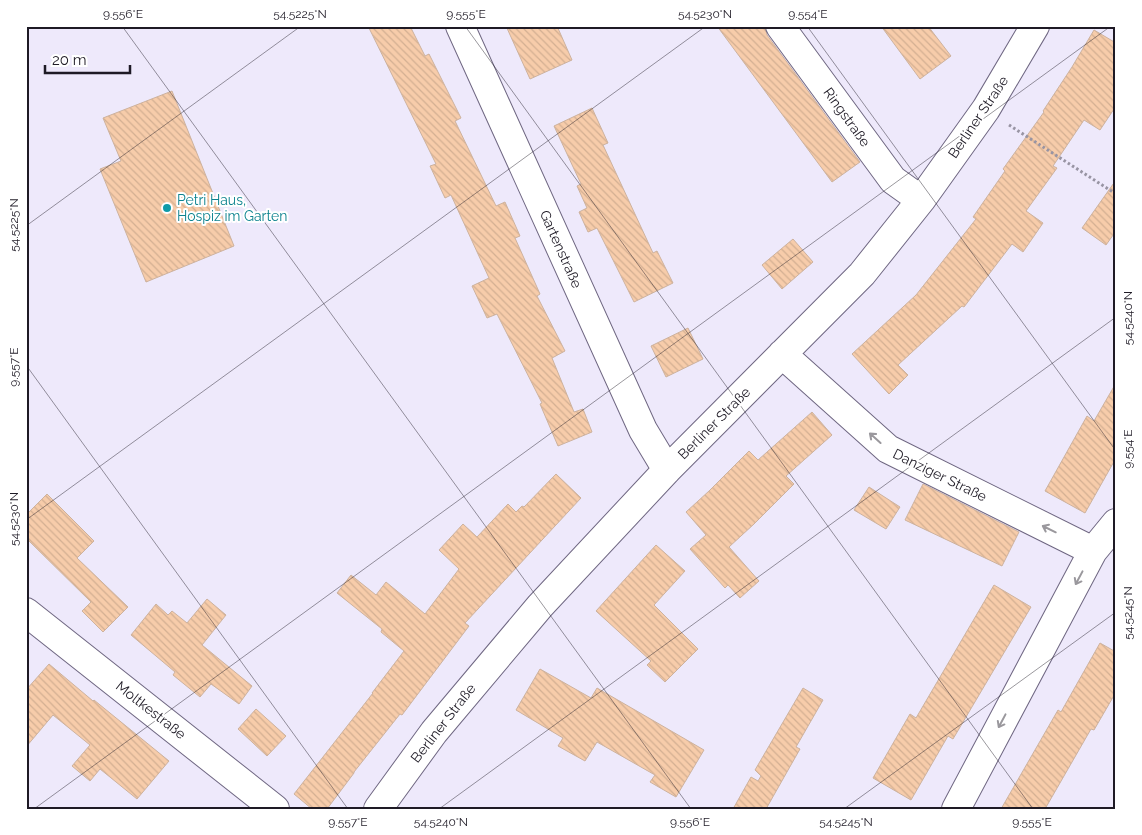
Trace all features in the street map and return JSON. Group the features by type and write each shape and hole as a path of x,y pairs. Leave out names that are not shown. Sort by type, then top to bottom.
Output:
{"street":[{"name":"Gartenstraße","path":"460,26 643,430 667,470"},
{"name":"Ringstraße","path":"780,26 893,180 921,200"},
{"name":"Berliner Straße","path":"378,809 434,732 540,606 667,470 862,274 921,200 986,109 1035,26"},
{"name":"Danziger Straße","path":"782,354 888,449 1093,551"},
{"path":"956,809 1093,551 1116,524"},
{"name":"Moltkestraße","path":"26,612 275,809"}],"path":[{"path":"986,109 1116,194"}],"building":[{"path":"368,26 410,26 425,56 429,54 461,118 455,121 496,206 505,202 520,236 515,238 540,294 537,296 565,351 552,358 574,412 583,409 592,432 558,446 540,404 542,403 497,314 487,318 472,286 489,278 451,195 445,198 430,166 436,164"},
{"path":"506,26 557,26 572,60 530,79"},
{"path":"717,26 765,26 767,35 860,162 832,182"},
{"path":"881,26 928,26 951,56 920,79"},
{"path":"1094,30 1116,43 1116,106 1100,130 1084,120 1053,166 1057,168 1026,211 1043,223 1023,252 1012,244 964,307 962,306 898,365 908,375 889,394 852,354 916,295 976,219 973,217 1005,171 1003,169 1044,112"},
{"name":"Petri Haus, Hospiz im Garten","path":"172,91 234,246 146,282 100,169 121,161 103,118"},
{"path":"592,108 608,143 603,145 653,253 657,251 673,283 634,302 597,228 588,232 579,212 587,208 577,186 581,184 554,126"},
{"path":"1116,180 1116,231 1106,245 1082,228"},
{"path":"793,239 813,262 782,289 762,265"},
{"path":"688,328 703,359 666,377 651,346"},
{"path":"1116,383 1116,458 1085,513 1045,491 1087,416 1094,421"},
{"path":"812,412 832,435 786,476 794,484 729,547 759,581 740,598 728,585 725,588 690,549 706,535 686,512 749,451 758,460"},
{"path":"556,474 581,498 465,623 469,626 402,715 400,714 327,809 312,809 294,794 404,651 381,632 382,629 337,593 351,575 376,595 386,582 425,614 459,569 439,550 463,524 477,537 508,504 516,512 522,506 524,507"},
{"path":"923,484 1019,532 1002,566 905,520"},
{"path":"869,487 900,507 886,529 854,510"},
{"path":"47,494 94,541 77,558 128,607 103,632 82,611 91,602 26,538 26,515"},
{"path":"656,545 685,571 654,605 698,649 665,682 647,665 651,661 596,611"},
{"path":"994,585 1031,607 953,739 948,736 911,800 873,778 910,714 916,718"},
{"path":"207,599 226,615 202,645 252,686 239,704 211,684 200,697 173,675 175,672 131,635 156,604 168,615 172,611 187,623"},
{"path":"1100,643 1116,652 1116,692 1094,730 1091,729 1045,809 1001,809 1058,710 1061,712"},
{"path":"49,664 169,761 137,799 100,769 90,781 72,766 90,745 53,715 26,747 26,690"},
{"path":"540,669 591,698 597,688 704,750 676,797 650,782 655,775 597,742 585,761 558,746 563,738 516,710"},
{"path":"803,688 823,700 796,747 800,749 766,809 733,809 751,777 758,781 761,776 755,770"},
{"path":"256,709 286,736 267,756 238,729"}],"place":[{"name":"Petri Haus, Hospiz im Garten","path":"167,208"}]}
